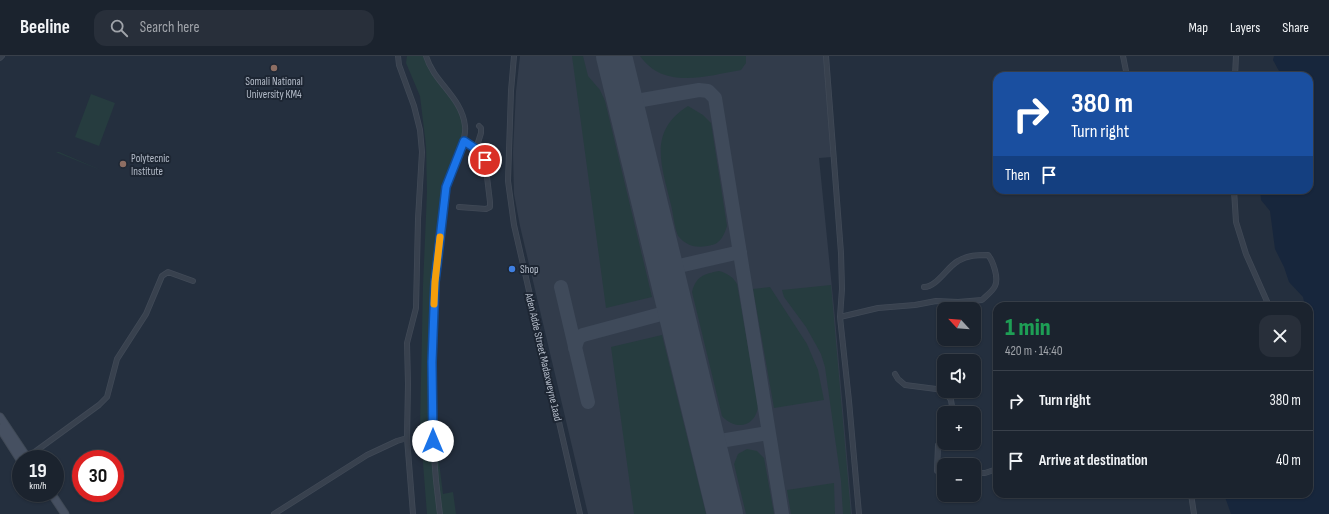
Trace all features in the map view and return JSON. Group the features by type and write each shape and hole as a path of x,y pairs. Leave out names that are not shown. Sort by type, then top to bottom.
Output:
{"main road":[{"path":"0,417 20,450"},
{"path":"0,428 18,450"},
{"path":"57,502 65,514"}],"street":[{"path":"398,56 399,65 414,106 420,130 422,152 418,219 416,308 407,343 407,438 413,514"},
{"path":"426,56 434,74 456,100 462,110 465,127 464,141 446,187 435,282 433,441 440,514"},
{"name":"Aden Adde Street Madaxweyne 1aad","path":"514,56 511,91 508,181 514,225 580,514"},
{"path":"826,56 841,253 842,288 840,317 859,514"},
{"path":"1123,56 1126,72"},
{"path":"1235,72 1236,56"},
{"path":"476,149 481,133 481,128 479,126"},
{"path":"458,207 486,209 490,207 485,160 476,149 464,141"},
{"path":"1234,194 1236,222 1246,254 1266,302"},
{"path":"840,317 878,308 915,305 936,301 958,302 982,300 996,286 993,261 988,255 972,254 958,260 934,283 924,287"},
{"path":"37,450 99,405 107,397 118,359 146,314 162,276 168,272 193,281"},
{"path":"895,374 905,385 937,390"},
{"path":"274,514 366,456 397,441 407,438"},
{"path":"981,473 993,470"},
{"path":"1192,498 1194,514"}],"shaded area":[{"path":"520,56 824,56 832,157 819,158 852,514 588,514 520,226 514,194 513,152 516,91"},
{"path":"1274,56 1329,56 1329,514 1231,514 1225,498 1313,498 1313,302 1304,302 1303,297 1289,282 1284,267 1275,249 1270,211 1261,200 1260,194 1313,194 1313,72 1279,72 1273,60"}],"green space":[{"path":"407,56 427,56 427,60 461,106 465,140 447,187 436,298 437,446 443,494 453,492 456,514 427,514 420,425 427,192 426,146 420,96 406,63"},
{"path":"572,56 583,56 588,76 600,90 605,101 652,297 606,308"},
{"path":"640,56 746,56 746,63 741,70 686,78 673,77 661,73 650,67"},
{"path":"91,94 115,103 99,146 75,137"},
{"path":"688,106 703,115 711,123 727,226 723,237 716,244 703,247 688,244 679,237 675,227 662,163 662,138 667,127 675,116"},
{"path":"56,152 59,152 103,171 58,153"},
{"path":"719,271 730,276 737,284 758,405 754,418 750,422 739,425 733,424 722,416 692,292 698,279 709,273"},
{"path":"831,285 851,514 843,514 841,481 825,367 821,354 806,327 784,297 782,290"},
{"path":"770,287 807,344 818,370 824,400 774,408 753,289"},
{"path":"662,335 706,514 634,514 611,347"},
{"path":"747,449 757,451 764,458 774,514 746,514 734,464 738,454"},
{"path":"834,483 835,514 791,514 787,490"}],"taxiway":[{"path":"625,103 699,90 708,91 715,98 782,514"},
{"path":"666,269 740,252"},
{"path":"561,287 588,402"},
{"path":"575,348 578,338 583,335 676,310"},
{"path":"708,443 762,434"}],"runway":[{"path":"614,56 725,514"}],"slow traffic":[{"path":"434,304 440,237"}],"place":[{"name":"Somali National University KM4","path":"274,68"},
{"name":"Polytecnic Institute","path":"123,164"},
{"name":"Shop","path":"512,269"}],"route":[{"path":"433,441 432,362 435,282 444,197 450,174 464,141 476,149 485,160"}]}
